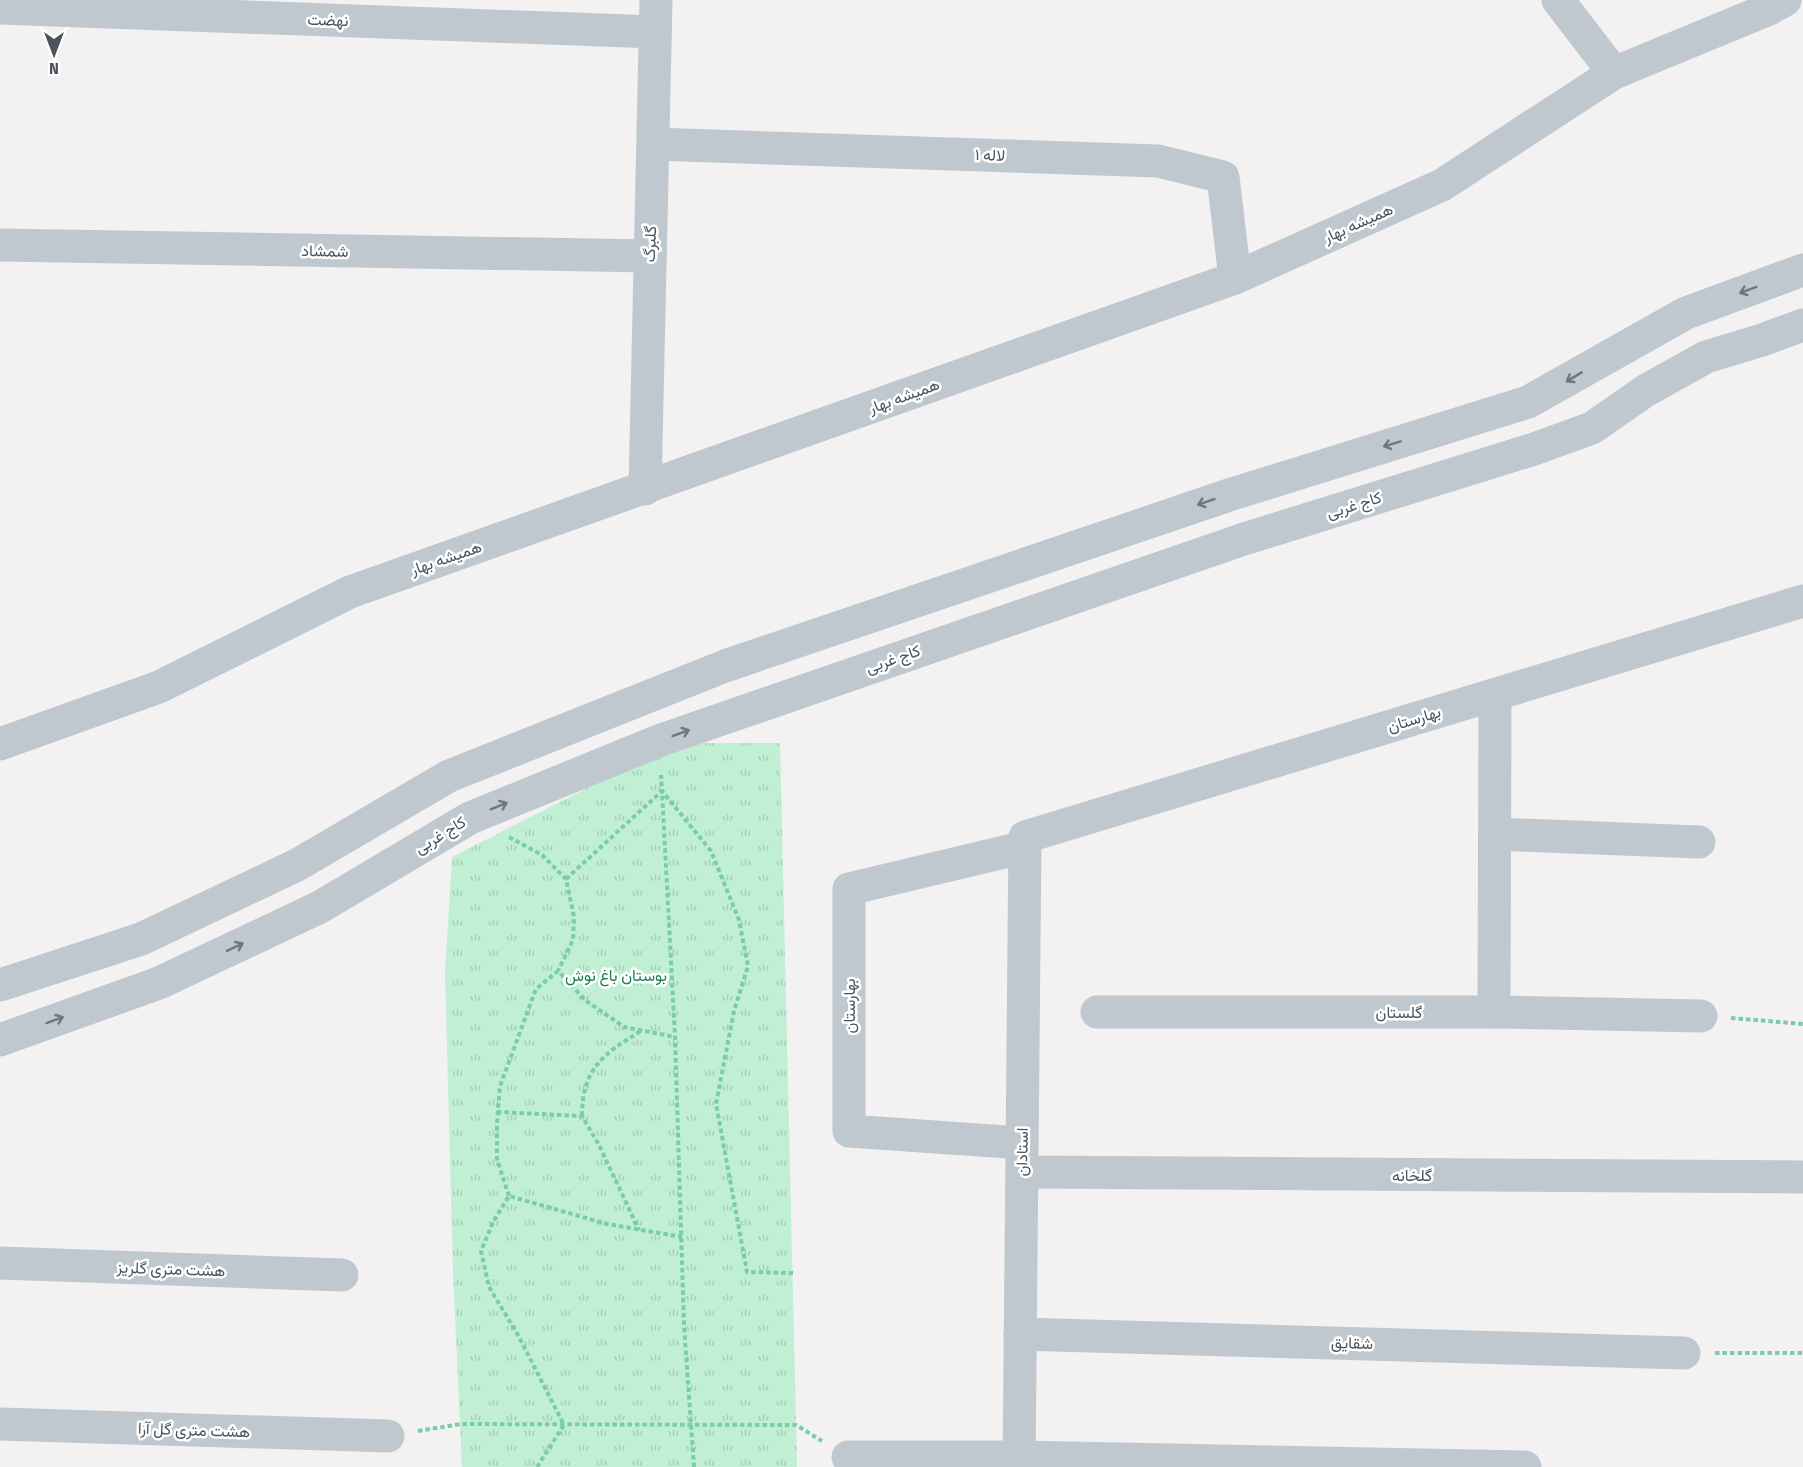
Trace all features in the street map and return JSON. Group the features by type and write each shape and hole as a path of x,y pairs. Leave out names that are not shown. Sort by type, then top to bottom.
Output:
{"street":[{"path":"1558,0 1614,73"},
{"name":"همیشه بهار","path":"0,744 159,687 350,592 1235,278 1442,185 1614,73 1769,9 1785,0"},
{"name":"نهضت","path":"0,8 656,16"},
{"name":"گلبرگ","path":"645,489 656,16"},
{"name":"لاله ۱","path":"654,144 1158,160 1223,177 1235,278"},
{"name":"شمشاد","path":"0,245 650,256"},
{"path":"0,985 141,939 297,866 448,776 725,666 1243,490 1528,402 1686,313 1803,270"},
{"name":"کاج غربی","path":"0,1040 159,983 320,907 470,818 661,740 1259,535 1534,449 1592,428 1645,392 1706,357 1803,325"},
{"path":"1243,490 1259,535"},
{"name":"بهارستان","path":"1022,1158 849,1131 849,889 1025,842 1495,694 1803,601"},
{"path":"725,666 741,711"},
{"path":"1494,1012 1495,694"},
{"path":"1495,834 1699,842"},
{"name":"استادان","path":"1019,1462 1025,842"},
{"name":"گلستان","path":"1097,1012 1494,1012 1701,1016"},
{"name":"گلخانه","path":"1022,1158 1803,1177"},
{"name":"هشت متری گلریز","path":"0,1263 342,1275"},
{"name":"شقایق","path":"1020,1334 1684,1353"},
{"name":"هشت متری گل آرا","path":"0,1425 388,1436"},
{"path":"848,1457 1019,1462 1526,1467"}],"path":[{"path":"566,879 662,791"},
{"path":"662,791 675,1037 684,1325 694,1467"},
{"path":"662,791 711,851 740,920 748,966 734,1011 716,1104 747,1272 793,1273"},
{"path":"500,833 542,855 566,879 574,917 573,940 558,971 536,989 500,1086 497,1158 509,1196 494,1222 482,1251 489,1287 518,1335 564,1425"},
{"path":"558,971 585,1000 624,1027 675,1037"},
{"path":"1701,1016 1803,1024"},
{"path":"639,1230 599,1145 582,1116 582,1095 593,1068 615,1046 641,1030"},
{"path":"498,1112 582,1116"},
{"path":"509,1196 551,1210 639,1230 682,1237"},
{"path":"1684,1353 1803,1353"},
{"path":"388,1436 460,1424 796,1425"},
{"path":"537,1467 564,1425"}],"green space":[{"name":"بوستان باغ نوش","path":"676,743 780,743 797,1467 462,1467 453,1272 445,972 452,857"}]}
